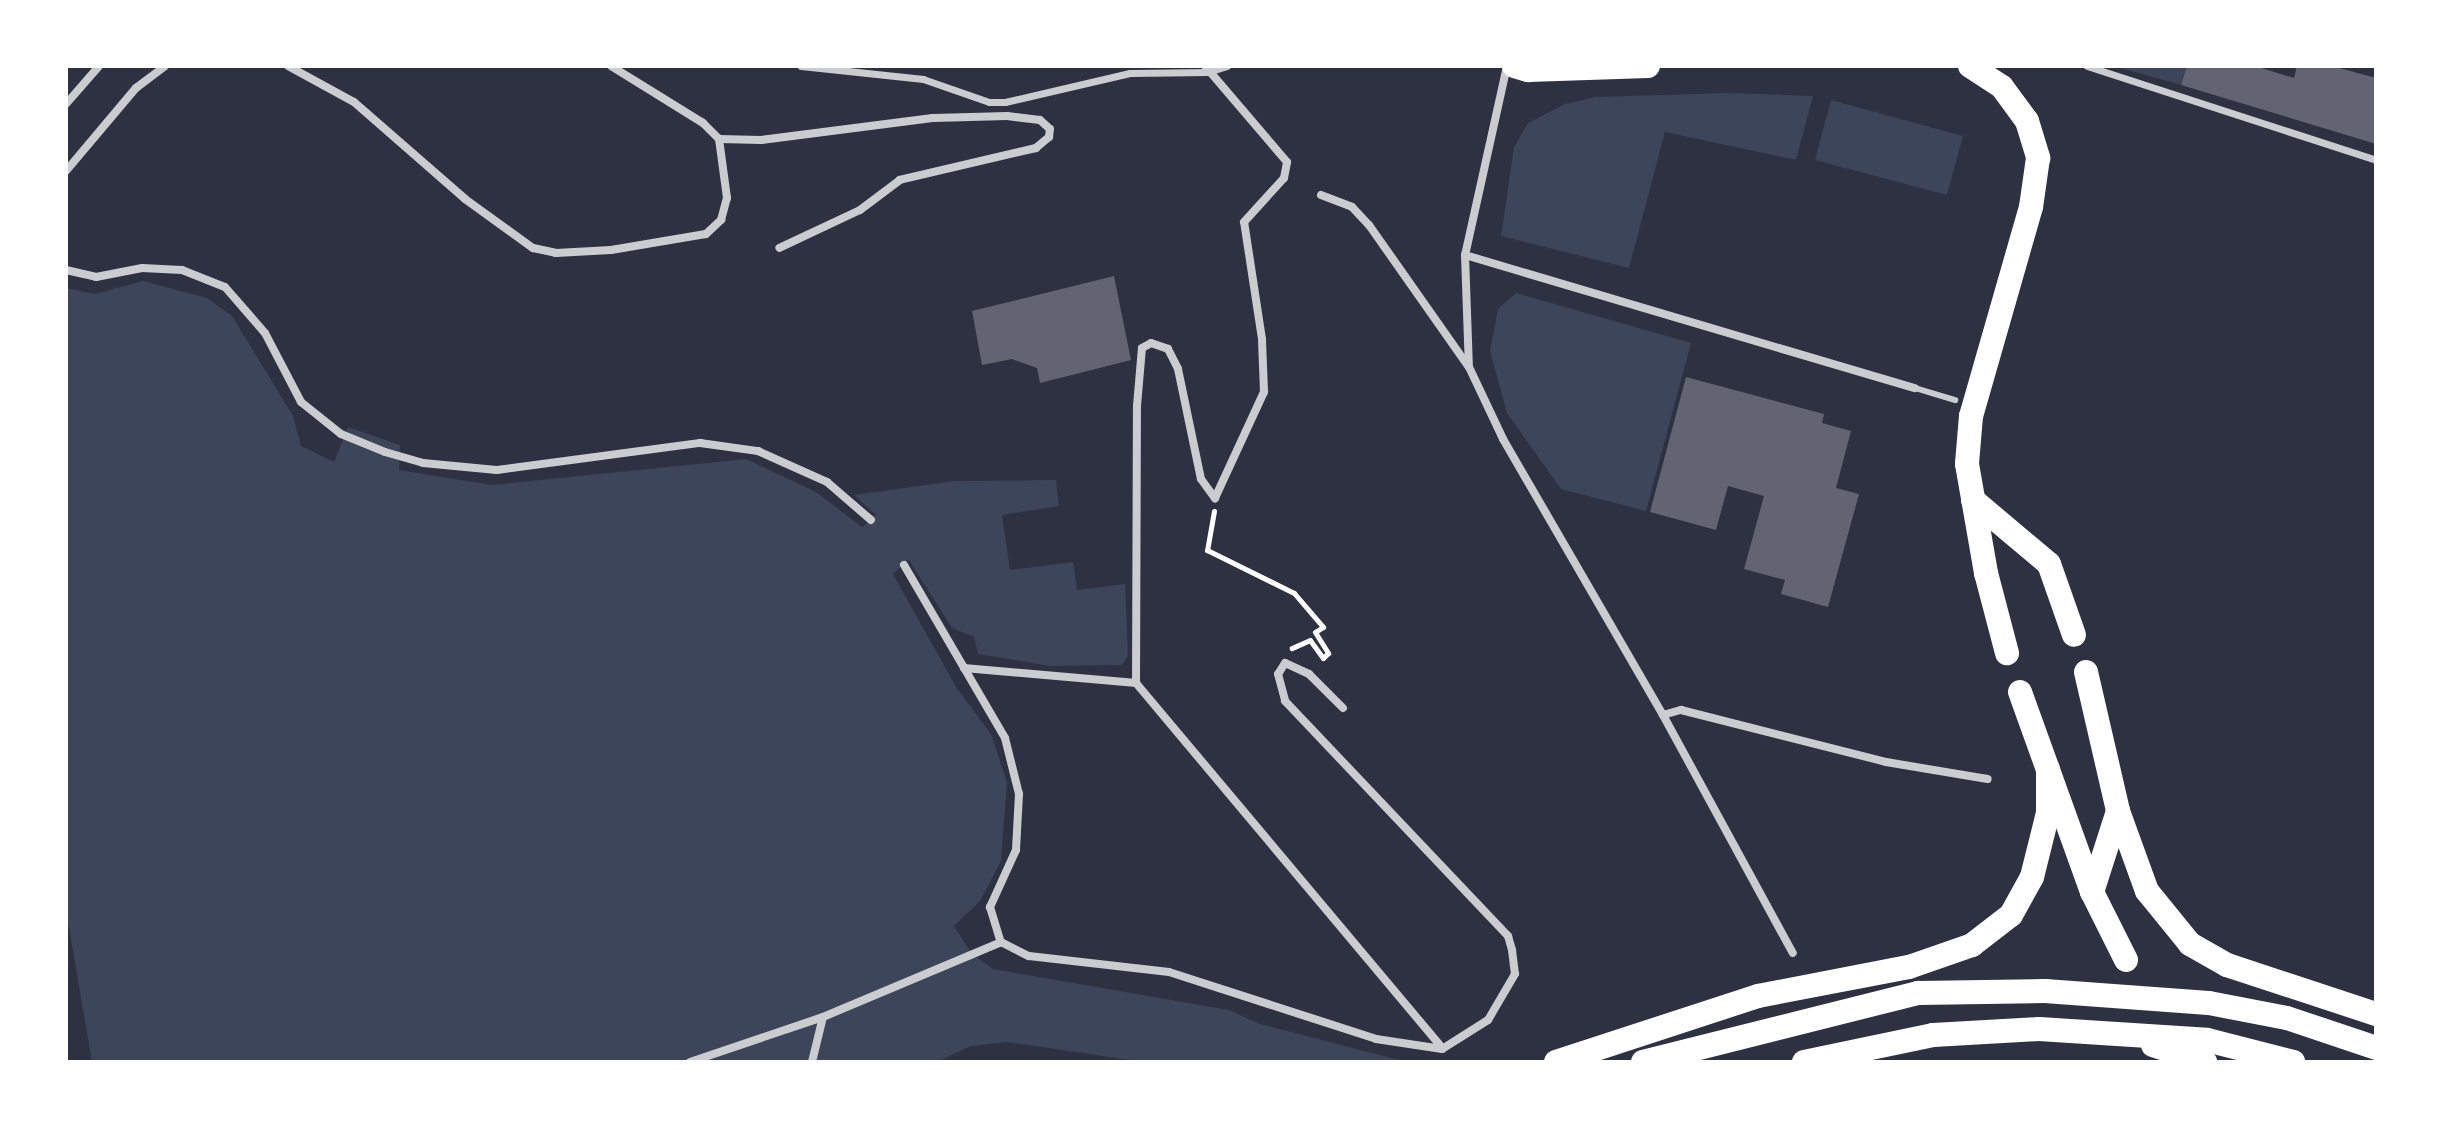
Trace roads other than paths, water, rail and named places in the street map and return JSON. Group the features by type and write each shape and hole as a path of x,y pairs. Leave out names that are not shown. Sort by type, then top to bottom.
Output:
{"highway":[{"path":"1514,66 1528,70 1648,66"},
{"path":"1970,66 2002,87 2027,121 2038,158 2031,207 1963,408 1973,500 2007,653"},
{"path":"1973,500 2049,564 2074,635"},
{"path":"2086,672 2118,811 2147,891 2190,944 2227,965 2376,1014"},
{"path":"2020,692 2092,892 2126,960"},
{"path":"1556,1062 1758,996 1909,967 1972,945 2011,915 2040,857 2048,813 2048,769"},
{"path":"2092,892 2118,811"},
{"path":"1643,1062 1918,993 2045,991 2209,1003 2287,1018 2376,1048"},
{"path":"2105,1030 2205,1062"},
{"path":"1804,1062 1933,1035 2105,1030 2207,1040 2285,1060"}],"street":[{"path":"66,104 99,66"},
{"path":"66,171 136,88 165,66"},
{"path":"288,66 354,102 503,230 545,252 611,250 715,228 727,198 719,139 703,123 611,66"},
{"path":"801,66 923,79 989,102 1072,90 1130,73 1227,66"},
{"path":"1469,367 1465,255 1507,66"},
{"path":"2087,66 2376,160"},
{"path":"1206,69 1287,162 1287,170 1244,222 1262,339 1264,392 1215,498 1201,479 1178,369 1168,349 1151,343 1139,359 1136,683 1442,1049"},
{"path":"719,139 761,140 933,118 1029,118 1050,129 1049,137 1036,148 900,180 860,210 779,248"},
{"path":"1321,195 1352,207 1369,225 1469,367 1503,439 1663,715 1793,953"},
{"path":"1465,255 1915,388"},
{"path":"66,270 96,277 142,268 182,270 225,287 265,333 301,402 341,434 385,452 423,463 497,470 700,443 758,451 827,482 871,520"},
{"path":"904,565 1005,738 1019,794 1016,850 990,907 1001,942 1029,956 1169,972 1376,1039 1442,1049 1488,1020 1508,991 1515,962 1508,936 1285,701 1278,674 1285,663 1309,674 1343,708"},
{"path":"964,668 1136,683"},
{"path":"1663,715 1681,710 1886,762 1988,779"},
{"path":"690,1062 823,1017 1001,942"},
{"path":"812,1062 823,1017"}],"lane":[{"path":"1915,388 1963,408"}]}
